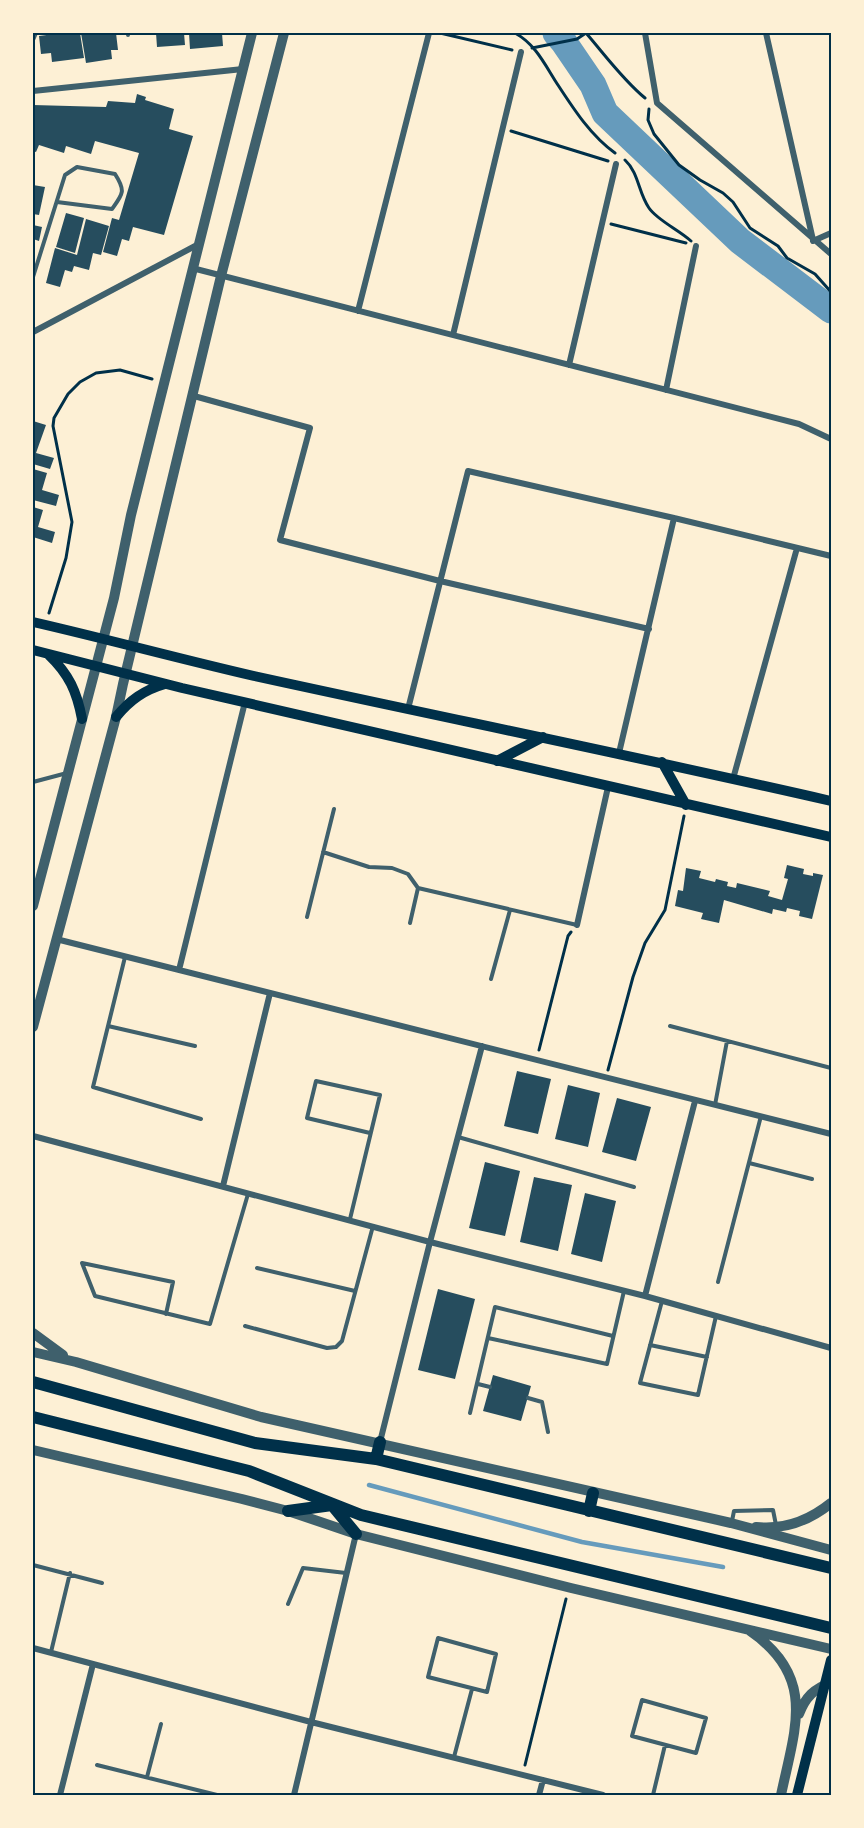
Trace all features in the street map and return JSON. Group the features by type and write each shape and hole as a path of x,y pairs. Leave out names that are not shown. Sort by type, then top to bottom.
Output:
{"main road":[{"path":"33,622 252,675 662,762 831,801"},
{"path":"33,650 125,674 831,837"},
{"path":"47,653 61,666 72,682 79,700 82,719"},
{"path":"116,717 139,695 167,683"},
{"path":"497,761 543,737"},
{"path":"662,762 686,805"},
{"path":"33,1382 255,1443 376,1459 831,1568"},
{"path":"33,1417 249,1471 361,1515 831,1629"},
{"path":"376,1459 380,1442"},
{"path":"590,1511 593,1493"},
{"path":"288,1511 333,1505"},
{"path":"333,1505 356,1534"},
{"path":"797,1795 831,1660"}],"street":[{"path":"33,906 96,666 197,245 252,33"},
{"path":"33,1026 116,717 221,276 284,33"},
{"path":"358,311 429,33"},
{"path":"645,33 657,103 813,241 831,254"},
{"path":"766,33 813,241"},
{"path":"453,335 521,52"},
{"path":"33,91 243,69"},
{"path":"569,365 616,164"},
{"path":"813,241 831,233"},
{"path":"33,332 197,245"},
{"path":"666,390 696,246"},
{"path":"192,268 799,424 831,439"},
{"path":"194,396 310,428 280,540 440,581 649,629"},
{"path":"408,709 468,471 831,556"},
{"path":"619,753 675,518"},
{"path":"733,779 797,548"},
{"path":"179,970 245,702"},
{"path":"577,925 608,787"},
{"path":"55,939 831,1134"},
{"path":"223,1186 270,993"},
{"path":"380,1442 482,1046"},
{"path":"645,1296 695,1101"},
{"path":"33,1136 430,1242 662,1300 831,1348"},
{"path":"33,1333 52,1348 76,1362"},
{"path":"34,1353 76,1362 261,1417 380,1442 731,1524 761,1528 831,1550"},
{"path":"33,1450 288,1511 356,1534 571,1588 831,1648"},
{"path":"33,1455 53,1455"},
{"path":"778,1532 804,1520 831,1503"},
{"path":"294,1795 356,1534"},
{"path":"733,1625 750,1631 764,1641 783,1662 795,1692 796,1723"},
{"path":"33,1648 310,1722 603,1795"},
{"path":"60,1795 93,1664"},
{"path":"781,1795 796,1723 808,1697 822,1685 831,1683"},
{"path":"540,1795 543,1780"}],"lane":[{"path":"33,40 36,33"},
{"path":"33,277 65,175 77,167 116,174 123,185 122,195 112,209 57,202"},
{"path":"33,782 67,773"},
{"path":"307,917 334,808"},
{"path":"323,852 369,867 392,868 408,874 418,888 577,925"},
{"path":"410,923 418,888"},
{"path":"491,979 510,910"},
{"path":"125,957 93,1087 201,1119"},
{"path":"108,1026 195,1046"},
{"path":"670,1026 831,1068"},
{"path":"714,1105 727,1041"},
{"path":"350,1219 380,1095 316,1081 307,1118 370,1133"},
{"path":"718,1282 761,1116"},
{"path":"458,1137 633,1187"},
{"path":"750,1163 812,1179"},
{"path":"166,1314 173,1282 82,1263 95,1296 166,1314 210,1324 248,1192"},
{"path":"245,1326 327,1348 336,1347 342,1341 373,1225"},
{"path":"257,1268 355,1292"},
{"path":"488,1338 607,1364 624,1290"},
{"path":"662,1300 640,1383 699,1395 717,1315"},
{"path":"470,1413 495,1307 613,1336"},
{"path":"650,1345 707,1357"},
{"path":"478,1384 490,1387"},
{"path":"528,1398 542,1402 548,1432"},
{"path":"731,1524 734,1511 773,1510 778,1532"},
{"path":"33,1565 102,1583"},
{"path":"288,1604 303,1568 346,1573"},
{"path":"51,1653 70,1574"},
{"path":"438,1638 496,1654 486,1692 472,1689 428,1677 438,1638"},
{"path":"454,1758 472,1689"},
{"path":"642,1700 706,1718 696,1753 665,1745 632,1736 642,1700"},
{"path":"147,1777 161,1724"},
{"path":"653,1795 665,1745"},
{"path":"97,1765 217,1795"}],"path":[{"path":"438,33 521,52"},
{"path":"515,33 534,47 574,111 595,136 633,169 639,188 651,211 696,246"},
{"path":"534,47 577,39 586,33 621,72 631,87 644,96 649,106 648,120 654,134 679,165 733,201 750,228 771,241 787,258 815,274 831,292"},
{"path":"503,129 616,164"},
{"path":"602,222 696,246"},
{"path":"49,613 66,558 72,522 53,426 54,418 68,394 80,382 96,373 120,370 153,379"},
{"path":"606,1077 633,977 645,943 664,910 686,805"},
{"path":"537,1060 568,936 577,925"},
{"path":"522,1775 567,1595"}],"building":[{"path":"80,33 84,58 52,62 51,53 41,54 39,36"},
{"path":"81,33 116,33 118,50 111,50 112,59 86,63"},
{"path":"156,33 184,33 185,45 157,47"},
{"path":"189,33 222,33 223,46 190,49"},
{"path":"137,94 146,97 145,100 174,109 169,129 193,136 164,235 133,227 129,241 122,239 117,256 103,252 112,218 119,220 139,153 95,141 91,154 66,146 64,153 39,145 36,152 33,151 33,105 106,107 108,101 135,103"},
{"path":"33,185 45,187 39,215 33,214"},
{"path":"66,213 84,218 75,253 56,247"},
{"path":"86,219 109,226 101,255 93,253 89,270 74,266 72,272 65,270 60,287 46,283 55,248 77,255"},
{"path":"33,225 42,227 39,241 33,239"},
{"path":"33,421 46,425 36,453 54,458 50,469 33,464"},
{"path":"33,469 47,473 42,490 59,495 56,506 33,500"},
{"path":"33,507 43,510 38,527 55,532 52,543 33,537"},
{"path":"787,865 804,869 803,874 823,875 812,919 799,916 800,911 787,908 786,912 773,909 772,914 724,900 719,923 701,919 703,913 675,906 678,890 683,891 686,868 701,871 699,878 728,882 727,886 736,888 737,883 770,891 768,896 782,900 788,879 784,878"},
{"path":"517,1071 551,1079 538,1134 504,1126"},
{"path":"568,1085 600,1093 588,1147 555,1139"},
{"path":"617,1098 651,1107 636,1161 602,1152"},
{"path":"485,1162 520,1171 505,1236 469,1228"},
{"path":"534,1177 572,1185 558,1251 520,1242"},
{"path":"585,1193 616,1201 602,1262 571,1254"},
{"path":"438,1289 475,1299 455,1379 418,1370"},
{"path":"493,1375 531,1386 521,1421 483,1411"}],"waterway":[{"path":"556,33 593,85 605,113 740,241 831,310"},
{"path":"369,1485 582,1542 723,1567"}]}
